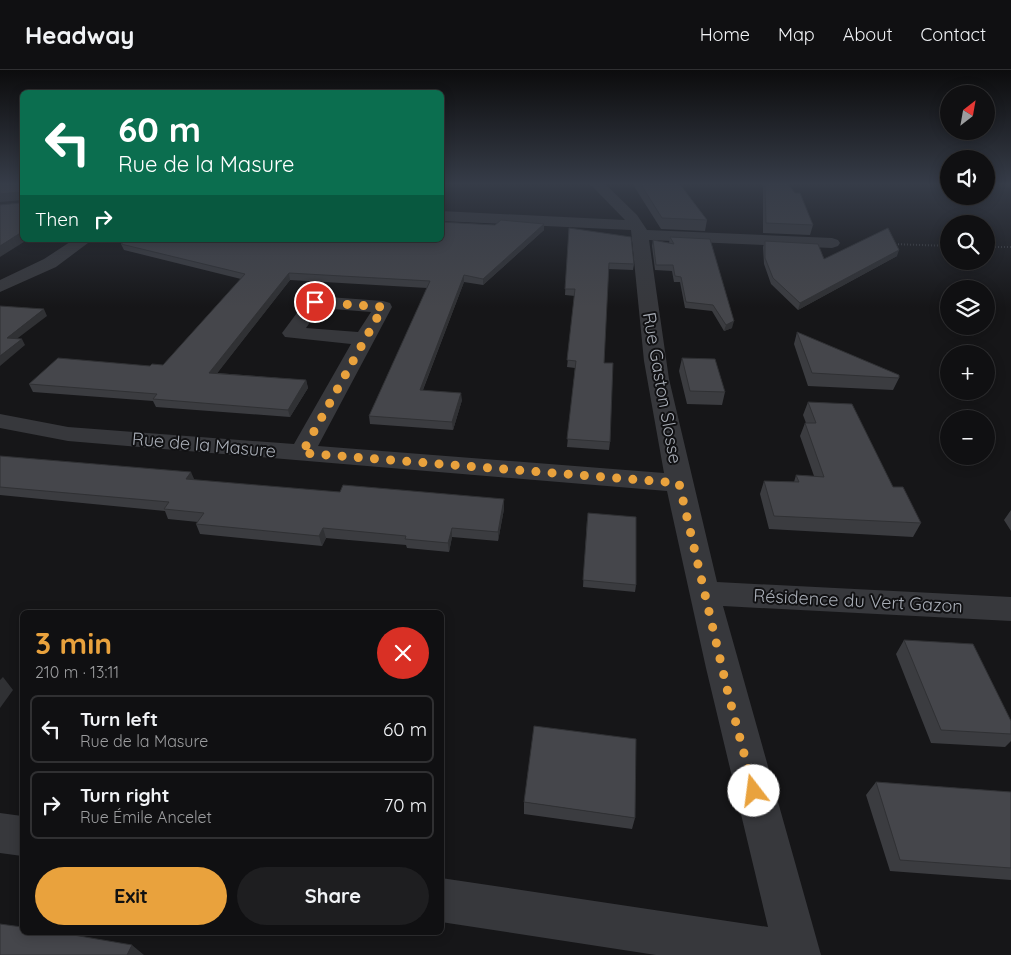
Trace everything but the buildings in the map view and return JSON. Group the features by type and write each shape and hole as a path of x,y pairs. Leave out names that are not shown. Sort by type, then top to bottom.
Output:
{"street":[{"path":"594,224 638,230 832,243"},
{"path":"633,224 638,230"},
{"name":"Rue Gaston Slosse","path":"638,230 658,377 679,483 728,693 798,955"},
{"path":"0,287 50,263 82,242"},
{"path":"302,453 364,339"},
{"name":"Rue de la Masure","path":"0,421 68,434 679,483"},
{"name":"Résidence du Vert Gazon","path":"705,593 1011,609"},
{"path":"0,833 20,836"},
{"path":"444,900 798,955"}],"path":[{"path":"832,243 940,246"},
{"path":"995,247 1011,247"}],"route":[{"path":"315,302 383,307 302,453 679,483 728,693 754,791"}]}
